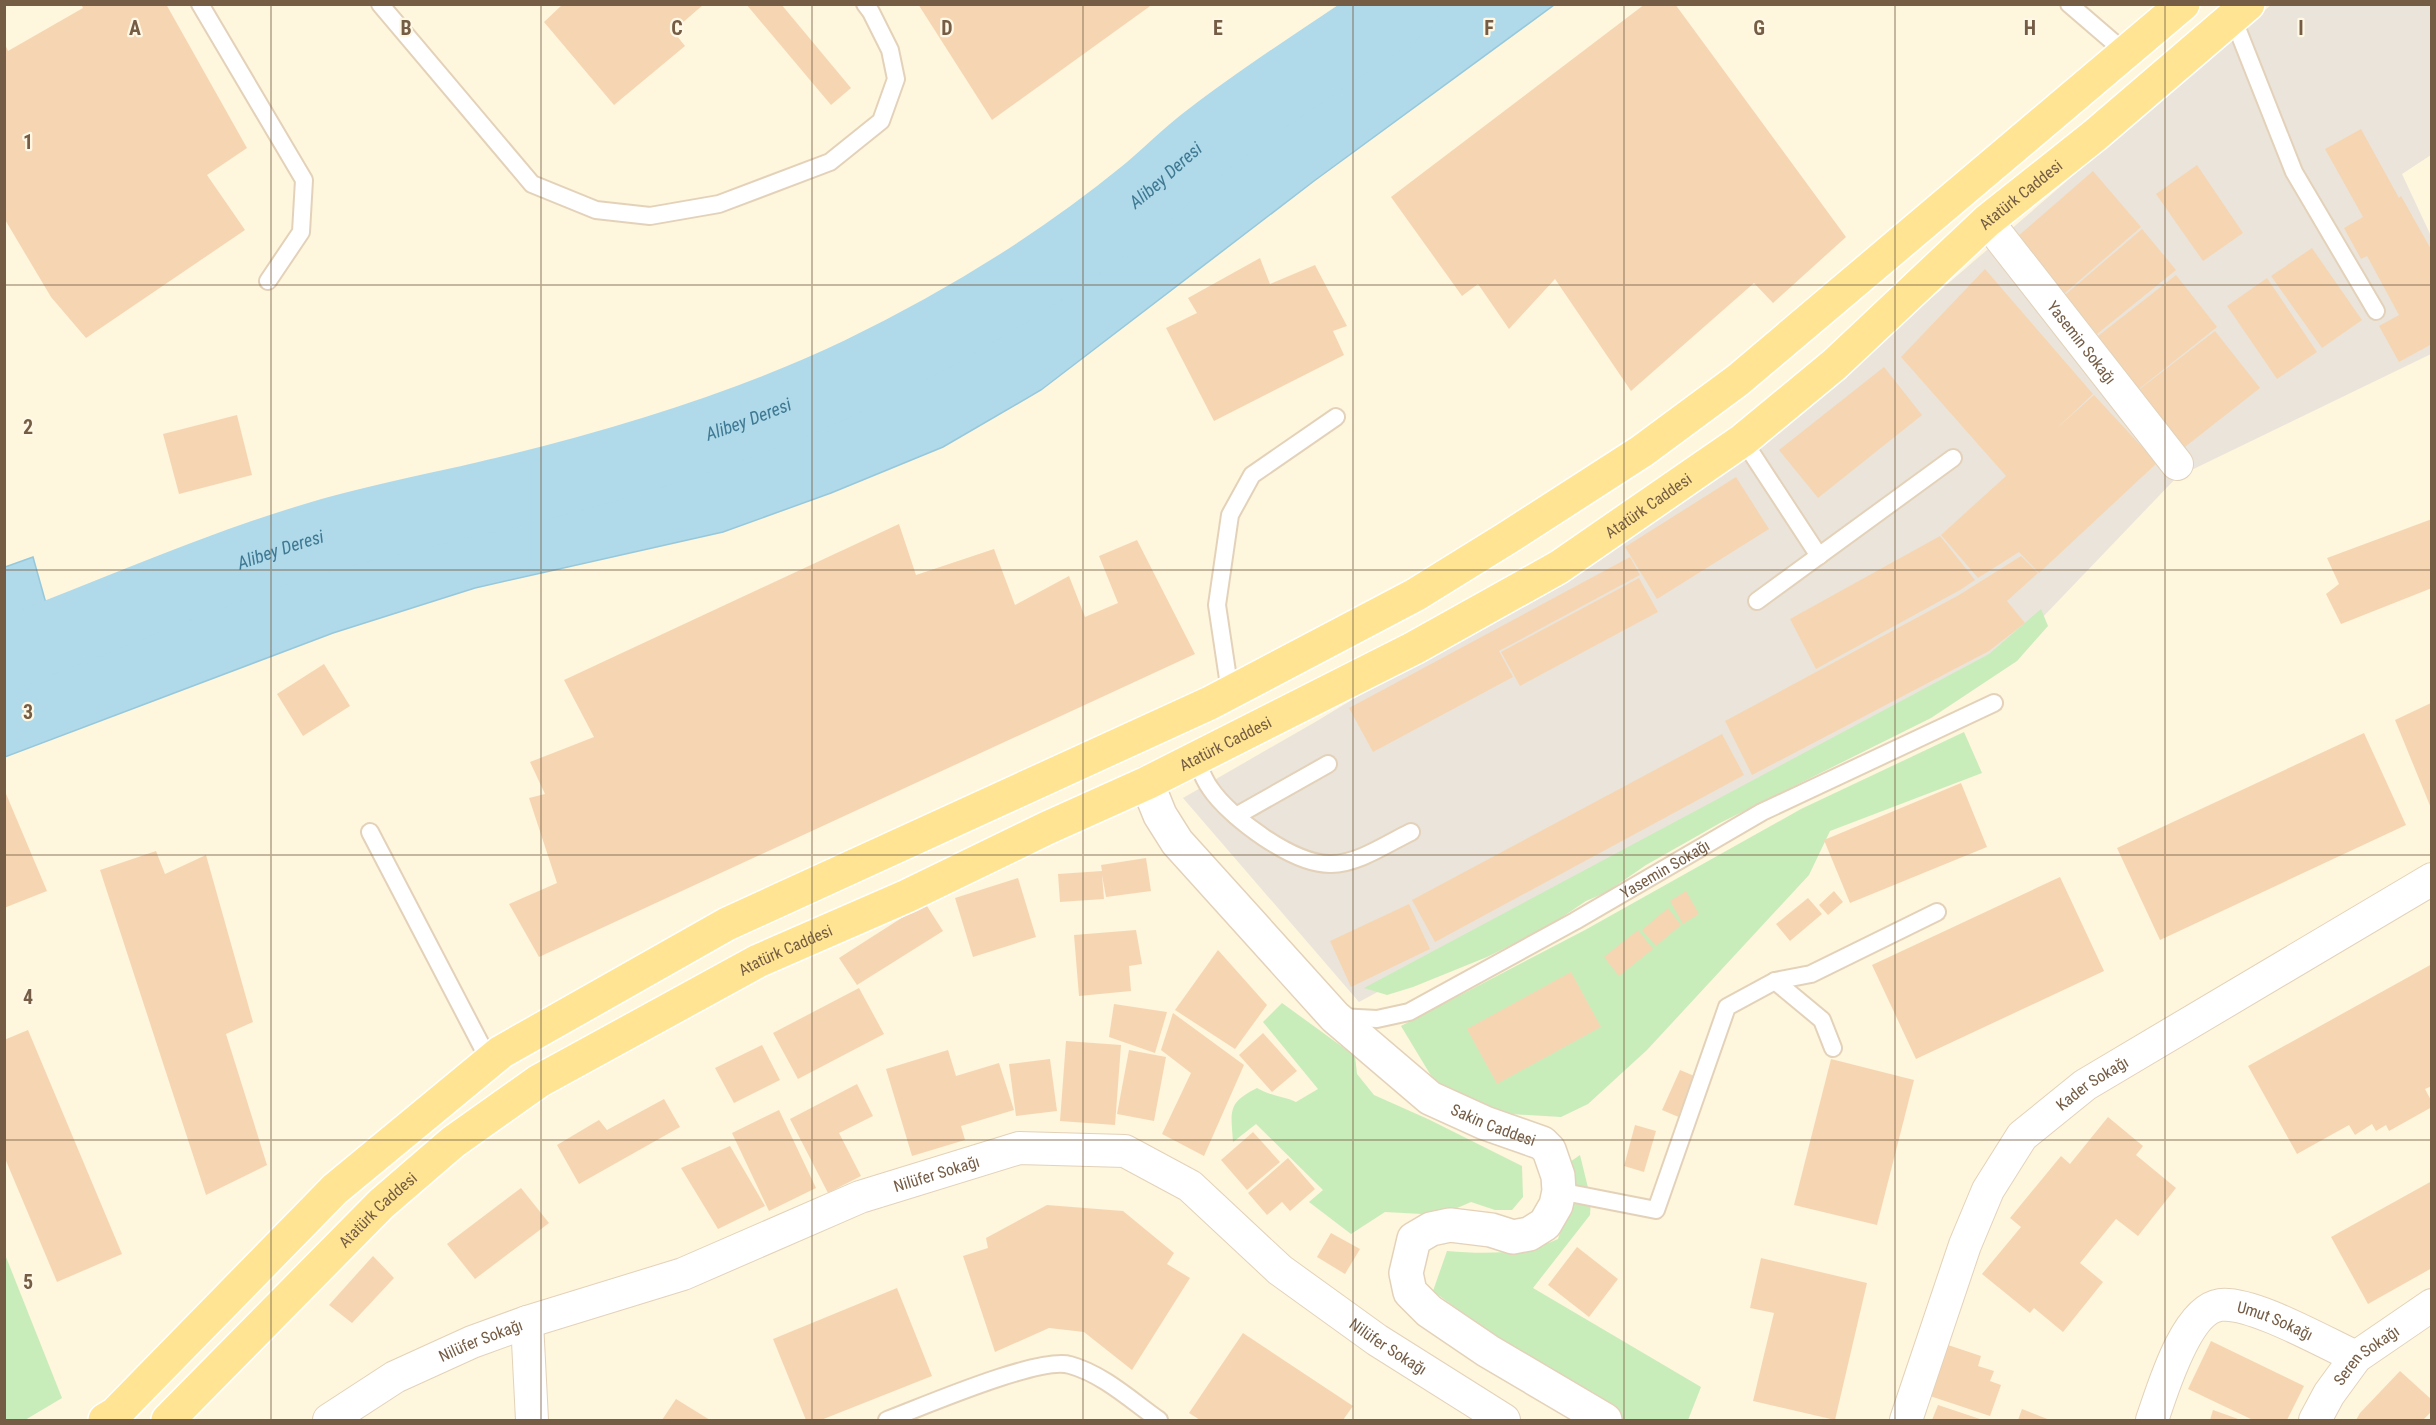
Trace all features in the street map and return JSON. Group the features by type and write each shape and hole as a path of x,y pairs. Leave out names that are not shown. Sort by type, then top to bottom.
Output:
{"main road":[{"path":"105,1420 115,1414 335,1189 501,1052 727,924 1230,692 1415,595 1642,451 1738,380 2183,4"},
{"name":"Atatürk Caddesi","path":"168,1420 381,1204 453,1142 539,1081 758,961 907,896 1047,828 1148,783 1414,648 1559,567 1743,441 1835,364 1987,221 2094,136 2240,11"},
{"path":"1132,738 1148,783"}],"street":[{"name":"Yasemin Sokağı","path":"1987,221 2177,464"},
{"name":"Sakin Caddesi","path":"1148,783 1160,815 1177,842 1335,1017 1430,1098 1542,1143 1549,1150 1553,1160 1558,1176 1559,1191"},
{"name":"Kader Sokağı","path":"1906,1420 1965,1245 1988,1190 2022,1136 2085,1085 2432,879"},
{"name":"Nilüfer Sokağı","path":"329,1420 395,1377 472,1342 527,1322 683,1275 860,1197 1019,1148 1125,1150 1190,1186 1280,1270 1377,1340 1504,1420"},
{"path":"1559,1191 1556,1205 1545,1224 1529,1234 1513,1237 1491,1230 1450,1226 1431,1229 1414,1239 1406,1274 1410,1292 1429,1311 1488,1351 1605,1420"},
{"name":"Umut Sokağı","path":"2152,1420 2181,1343 2198,1318 2218,1305 2244,1307 2356,1357"},
{"name":"Seren Sokağı","path":"2315,1420 2329,1394 2356,1357 2432,1305"},
{"path":"527,1322 532,1420"}],"lane":[{"path":"200,4 304,180 301,232 268,281"},
{"path":"380,4 532,184 596,210 650,216 719,204 830,162 881,122 896,79 890,50 865,4"},
{"path":"2069,4 2126,53"},
{"path":"2240,11 2294,172 2376,311"},
{"path":"1230,692 1216,605 1230,515 1252,475 1336,417"},
{"path":"1743,441 1819,556"},
{"path":"1757,601 1953,458"},
{"name":"Yasemin Sokağı","path":"1335,1017 1377,1019 1409,1012 1575,921 1762,812 1994,702"},
{"path":"1196,759 1210,788 1236,816 1271,842 1300,857 1331,864 1354,859 1412,832"},
{"path":"1236,816 1328,764"},
{"path":"370,832 490,1062"},
{"path":"1559,1191 1656,1210 1727,1007 1774,981 1811,974 1937,912"},
{"path":"1774,981 1822,1020 1833,1048"},
{"path":"887,1420 1037,1366 1069,1364 1105,1382 1159,1420"}],"shaded area":[{"path":"2271,5 2431,5 2431,155 2402,174 2431,236 2431,354 2177,477 2040,620 1990,661 1359,1002 1183,798 1317,721 1666,509 1813,400"}],"green space":[{"path":"2041,609 2048,626 2017,661 1931,718 1720,823 1646,865 1607,892 1586,901 1546,928 1487,957 1387,995 1364,988 1989,654"},
{"path":"1964,732 1982,773 1830,831 1809,875 1647,1050 1588,1104 1561,1117 1511,1114 1459,1096 1433,1079 1401,1026 1585,930 1801,809"},
{"path":"1282,1003 1355,1056 1357,1074 1374,1095 1522,1166 1523,1197 1512,1210 1495,1210 1471,1202 1441,1215 1385,1212 1351,1234 1309,1202 1323,1190 1256,1124 1233,1142 1233,1109 1240,1098 1247,1093 1257,1088 1296,1102 1318,1089 1263,1022"},
{"path":"1580,1155 1591,1200 1590,1215 1533,1288 1701,1387 1688,1420 1607,1420 1433,1291 1447,1251 1489,1253 1518,1251 1558,1239 1572,1196 1567,1164"},
{"path":"4,1252 62,1398 25,1420 5,1420"}],"water":[{"path":"1437,5 1554,5 1314,181 1041,390 943,447 831,493 723,532 475,588 333,633 5,757 5,567 33,557 56,639 422,515 646,459 812,413 945,350"}],"building":[{"path":"81,4 166,4 247,148 207,175 245,230 86,338 51,297 4,218 4,42 8,51 83,8"},
{"path":"563,4 704,4 673,31 685,46 614,105 544,22"},
{"path":"746,4 781,4 851,88 831,105"},
{"path":"918,4 1153,4 992,120"},
{"path":"1645,4 1675,4 1846,237 1773,303 1754,283 1631,391 1555,279 1509,329 1478,284 1462,296 1391,197"},
{"path":"2361,129 2399,198 2401,196 2432,251 2432,344 2399,362 2379,326 2399,315 2367,256 2361,259 2344,228 2363,217 2325,149"},
{"path":"2197,165 2243,233 2203,261 2156,194"},
{"path":"2093,171 2141,227 2065,293 2017,237"},
{"path":"2142,229 2176,270 2097,334 2065,295"},
{"path":"2312,248 2362,320 2322,348 2271,276"},
{"path":"1260,258 1270,284 1315,265 1347,326 1333,331 1344,355 1214,421 1166,328 1197,313 1188,298"},
{"path":"1985,269 2093,394 2056,429 2094,395 2157,463 2039,573 2019,552 1978,578 1941,535 2006,476 1901,357"},
{"path":"2176,275 2217,327 2139,389 2098,336"},
{"path":"2267,278 2317,352 2277,379 2227,306"},
{"path":"2215,331 2260,388 2181,450 2136,392"},
{"path":"1884,367 1922,415 1818,498 1779,450"},
{"path":"237,415 252,475 179,494 163,434"},
{"path":"1736,477 1769,529 1657,599 1625,547"},
{"path":"2432,519 2432,588 2341,624 2326,594 2339,584 2327,558"},
{"path":"899,524 916,575 994,549 1015,605 1069,576 1085,617 1118,603 1099,556 1137,540 1195,654 539,957 509,904 557,883 529,798 545,794 530,762 594,737 564,680"},
{"path":"1940,536 1975,580 1816,669 1790,619"},
{"path":"2021,556 2038,573 2007,601 2025,623 1989,651 1752,775 1725,721 1959,595"},
{"path":"1630,557 1640,575 1499,651 1513,677 1373,752 1349,708"},
{"path":"1639,578 1658,612 1520,686 1501,652"},
{"path":"324,664 350,706 303,736 277,694"},
{"path":"2431,703 2431,808 2395,720"},
{"path":"2364,733 2406,825 2160,940 2117,848"},
{"path":"1722,734 1744,775 1435,942 1412,900"},
{"path":"1961,783 1987,847 1850,903 1824,840"},
{"path":"4,789 47,891 4,908"},
{"path":"156,851 165,874 206,855 253,1022 226,1034 267,1165 206,1195 100,870"},
{"path":"1146,858 1151,891 1106,897 1102,875 1104,899 1060,902 1058,874 1102,871 1101,865"},
{"path":"2060,877 2104,971 1916,1059 1872,965"},
{"path":"1018,878 1036,937 973,957 955,898"},
{"path":"1686,891 1699,914 1683,924 1670,901"},
{"path":"1834,891 1843,902 1828,915 1819,905"},
{"path":"1808,898 1822,914 1790,941 1776,924"},
{"path":"925,903 943,931 857,985 839,958"},
{"path":"1409,904 1430,949 1351,987 1330,941"},
{"path":"1668,908 1681,925 1656,946 1642,930"},
{"path":"1136,930 1142,964 1129,966 1131,991 1079,996 1074,935"},
{"path":"1638,930 1653,949 1619,976 1604,957"},
{"path":"1218,950 1267,1005 1235,1049 1175,1010"},
{"path":"2432,964 2432,1086 2425,1089 2432,1102 2432,1107 2389,1131 2386,1125 2376,1131 2372,1124 2355,1135 2349,1125 2297,1154 2248,1066"},
{"path":"1571,972 1601,1027 1497,1084 1467,1029"},
{"path":"859,988 884,1034 798,1079 773,1033"},
{"path":"1114,1004 1167,1012 1155,1053 1109,1037"},
{"path":"1173,1013 1244,1065 1204,1156 1162,1134 1191,1073 1161,1050"},
{"path":"28,1030 122,1254 57,1282 4,1156 4,1040"},
{"path":"1263,1033 1297,1071 1272,1092 1239,1055"},
{"path":"1066,1041 1121,1045 1115,1125 1060,1121"},
{"path":"762,1045 780,1080 734,1103 715,1068"},
{"path":"948,1050 956,1076 999,1063 1014,1110 961,1126 965,1140 912,1156 886,1069"},
{"path":"1129,1050 1166,1057 1154,1121 1117,1114"},
{"path":"1050,1059 1057,1111 1016,1116 1009,1064"},
{"path":"1831,1059 1914,1080 1877,1225 1794,1205"},
{"path":"1680,1070 1699,1078 1681,1118 1662,1110"},
{"path":"857,1084 873,1116 839,1133 861,1176 828,1193 790,1119"},
{"path":"664,1099 680,1127 579,1184 557,1145 599,1120 607,1130"},
{"path":"779,1110 816,1188 769,1211 732,1133"},
{"path":"2108,1117 2143,1146 2136,1155 2176,1188 2138,1236 2116,1219 2080,1263 2103,1282 2063,1332 2034,1308 2030,1313 1982,1274 2021,1227 2010,1218 2061,1156 2070,1164"},
{"path":"1635,1125 1656,1131 1644,1172 1624,1166"},
{"path":"1253,1132 1280,1162 1247,1190 1221,1160"},
{"path":"730,1146 765,1206 718,1229 681,1168"},
{"path":"1288,1158 1315,1189 1290,1211 1282,1202 1267,1215 1248,1193"},
{"path":"2432,1181 2432,1268 2368,1304 2331,1237"},
{"path":"521,1188 549,1223 475,1279 447,1244"},
{"path":"1047,1205 1123,1211 1174,1253 1167,1264 1190,1278 1132,1370 1084,1332 1049,1328 995,1352 963,1256 988,1248 986,1238"},
{"path":"1331,1233 1360,1249 1345,1274 1317,1257"},
{"path":"1577,1247 1618,1279 1589,1317 1548,1285"},
{"path":"373,1256 394,1278 352,1323 329,1305"},
{"path":"1761,1258 1867,1283 1835,1420 1753,1401 1774,1313 1750,1308"},
{"path":"897,1288 932,1376 821,1420 806,1420 773,1339"},
{"path":"1243,1333 1353,1406 1343,1420 1200,1420 1189,1413"},
{"path":"2211,1341 2304,1386 2287,1420 2253,1420 2188,1389"},
{"path":"1945,1344 1981,1356 1978,1366 1994,1371 1990,1381 2001,1385 1990,1416 1927,1395"},
{"path":"2400,1371 2432,1400 2432,1411 2423,1420 2356,1420 2360,1413"},
{"path":"676,1399 710,1420 662,1420"},
{"path":"1938,1405 1983,1420 1932,1420"},
{"path":"2022,1409 2050,1420 2018,1420"},
{"path":"2213,1410 2241,1420 2210,1420"}],"waterway":[{"name":"Alibey Deresi","path":"4,655 240,563 343,531 504,493 640,457 774,410 860,373 972,314 1043,269 1112,220 1234,120 1404,4"}]}
